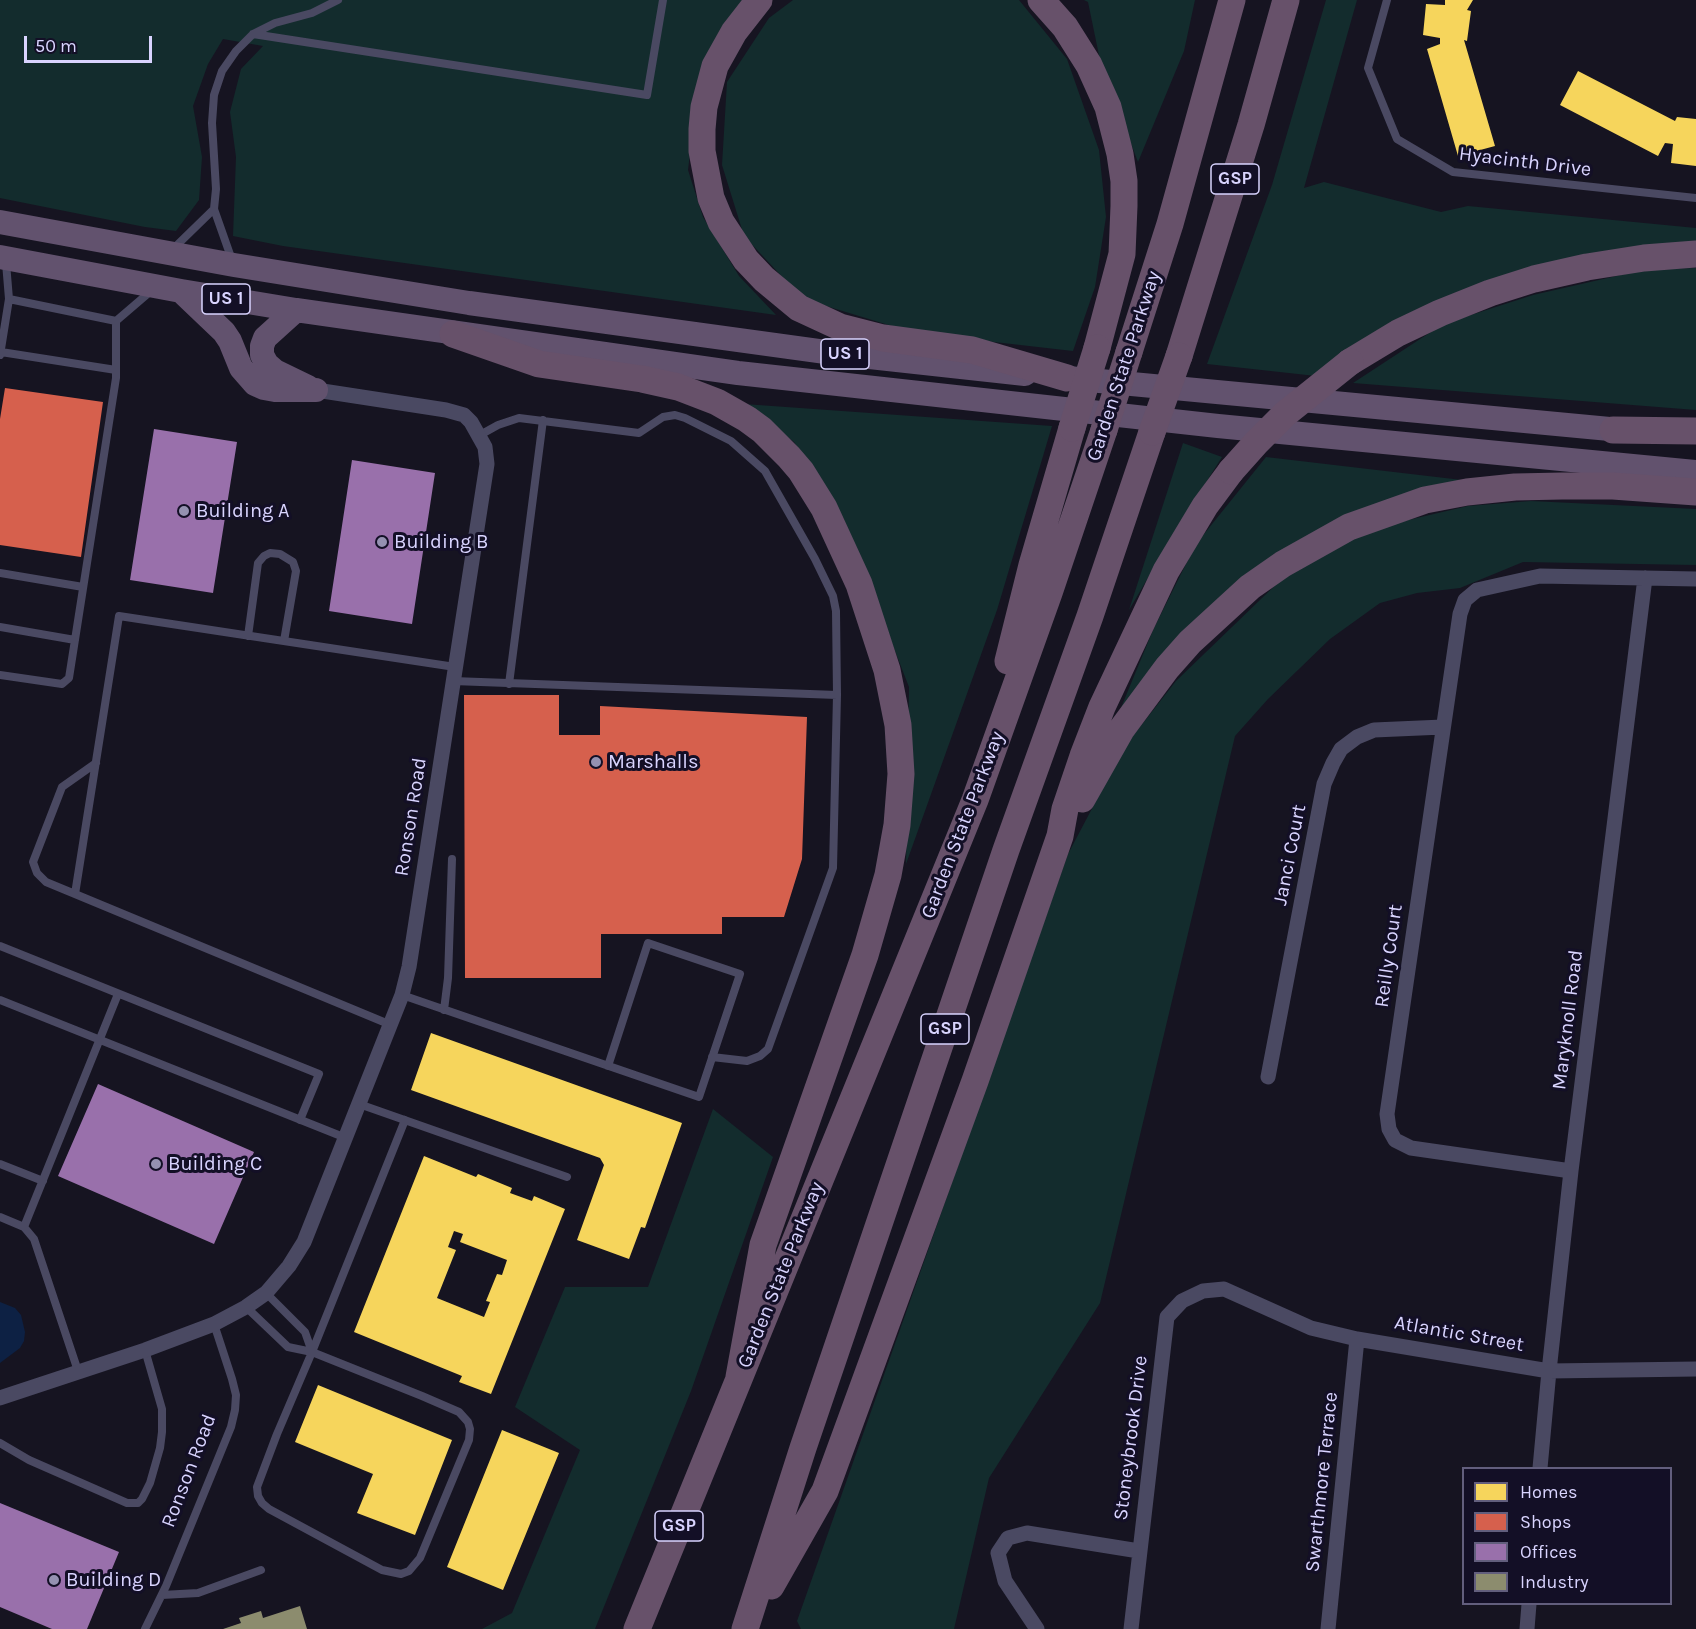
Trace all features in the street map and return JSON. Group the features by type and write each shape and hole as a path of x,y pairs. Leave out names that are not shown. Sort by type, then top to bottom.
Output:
{"highway":[{"path":"759,0 734,32 715,66 704,106 702,129 702,151 711,198 721,222 746,260 764,279 800,308 840,327 883,338 972,350 1067,378"},
{"path":"975,800 1032,565 1097,348 1122,254 1124,181 1108,107 1089,64 1065,27 1041,0"},
{"name":"Garden State Parkway","path":"637,1629 975,800 1104,430 1176,202 1232,0"},
{"name":"GSP","path":"746,1629 803,1448 979,928 1090,616 1179,356 1251,125 1286,0"},
{"name":"US 1","path":"0,222 234,266 469,303 833,353 1067,378 1696,436"},
{"path":"746,1629 825,1491 971,1092 1060,836 1065,809 1083,756 1102,707 1146,609 1194,523 1232,471 1285,414 1350,362 1398,333 1490,293 1534,279 1610,263 1696,254"},
{"name":"US 1","path":"3,257 296,310 738,373 1230,427 1696,472"},
{"path":"181,291 224,332 241,368 255,384 275,390 316,390"},
{"path":"296,310 266,338 262,346 262,355 275,371 316,390"},
{"path":"453,334 539,364 642,379 678,387 717,402 747,419 789,457 801,471 824,508 860,584 884,660 898,725 901,774 897,825 888,875 866,955 763,1245 739,1377"},
{"path":"1613,430 1696,431"},
{"path":"1060,836 1122,730 1167,668 1206,627 1250,587 1316,544 1349,527 1388,512 1425,500 1467,492 1515,487 1562,486 1613,486 1696,492"}],"street":[{"path":"316,390 446,410 464,416 480,435"},
{"name":"Ronson Road","path":"0,1398 146,1350 214,1324 266,1293 289,1266 304,1242 391,1025 409,967 487,464 485,447 480,435"},
{"name":"Reilly Court","path":"1571,1171 1411,1148 1395,1140 1389,1129 1387,1114 1460,614 1465,600 1477,590 1540,576 1645,578"},
{"path":"1645,578 1696,579"},
{"name":"Maryknoll Road","path":"1540,1467 1571,1171 1645,578"},
{"name":"Janci Court","path":"1268,1077 1324,784 1333,763 1341,749 1374,730 1443,727"},
{"name":"Atlantic Street","path":"1224,1289 1311,1328 1549,1371 1696,1370"},
{"name":"Stoneybrook Drive","path":"1131,1629 1167,1317 1182,1301 1203,1291 1224,1289"},
{"name":"Swarthmore Terrace","path":"1328,1629 1357,1338"},
{"path":"1037,1629 1005,1581 998,1553 1008,1538 1027,1533 1139,1551"},
{"path":"1527,1629 1529,1605"}],"lane":[{"path":"234,266 214,209 216,189 212,123 214,95 222,71 236,51 253,34 276,23 312,13 338,0"},
{"path":"253,34 647,95 663,0"},
{"name":"Hyacinth Drive","path":"1388,0 1368,68 1397,139 1453,172 1696,198"},
{"path":"169,254 214,209"},
{"path":"0,356 9,299 3,257"},
{"path":"0,675 62,684 69,678 116,370 116,321 155,286"},
{"path":"9,299 116,321"},
{"path":"1,352 116,370"},
{"path":"480,435 498,425 519,418 639,433 663,417 675,415 685,418 730,441 765,471 833,596 836,611 837,696 833,868 768,1049 760,1056 747,1061 712,1057"},
{"path":"509,684 543,420"},
{"path":"248,636 258,563 270,553 280,554 293,562 296,571 284,641"},
{"path":"0,573 83,587"},
{"path":"75,894 119,616 284,641 509,684 837,696"},
{"path":"0,627 75,640"},
{"path":"96,763 62,787 33,862 37,873 46,882 391,1025"},
{"path":"444,1010 448,978 452,859"},
{"path":"402,995 444,1010 608,1066 699,1097 740,974 648,943 608,1066"},
{"path":"0,946 319,1074 300,1120"},
{"path":"24,1227 118,994"},
{"path":"0,1000 346,1138"},
{"path":"359,1104 567,1177"},
{"path":"246,1307 288,1347 312,1352 459,1412 468,1422 469,1440 416,1565 401,1574 382,1570 269,1509 258,1496 257,1487 259,1480 312,1352 405,1120"},
{"path":"0,1164 43,1181"},
{"path":"0,1217 24,1227 34,1239 78,1371"},
{"path":"266,1293 305,1332 312,1352"},
{"name":"Ronson Road","path":"145,1629 162,1595 231,1427 235,1410 236,1395 214,1324"},
{"path":"0,1443 29,1460 105,1494 128,1503 138,1503 150,1483 162,1432 162,1408 146,1350"},
{"path":"162,1595 198,1593 261,1569"}],"green space":[{"path":"0,0 752,0 696,103 688,170 703,217 739,276 776,315 283,246 233,236 236,157 230,112 241,69 263,46 223,39 208,64 193,106 202,157 199,200 176,231 0,198"},
{"path":"793,0 1019,0 1067,59 1099,150 1106,217 1095,287 1073,351 915,333 803,299 744,236 722,165 727,82 769,18"},
{"path":"1084,0 1195,0 1184,51 1138,162 1101,65 1088,2"},
{"path":"1326,0 1357,0 1304,188 1324,182 1441,212 1468,206 1696,228 1696,242 1531,270 1316,376 1207,364 1272,185"},
{"path":"1696,268 1696,410 1353,383 1443,324 1533,295 1647,269"},
{"path":"744,404 1052,426 997,610 906,864 909,687 843,517 794,442"},
{"path":"1183,443 1222,457 1129,610"},
{"path":"1266,457 1479,482 1256,571 1118,715 1153,630 1196,544"},
{"path":"1531,501 1696,509 1696,565 1523,562 1460,588 1417,593 1380,603 1330,639 1268,699 1235,736 1100,1303 989,1478 954,1629 801,1629 797,1621 1068,854 1125,746 1176,681 1290,571 1374,528 1468,506"},
{"path":"713,1109 773,1157 691,1391 595,1629 482,1629 512,1613 580,1450 515,1407 565,1287 648,1287"}],"water":[{"path":"0,1302 15,1308 21,1315 25,1332 20,1348 0,1363"}],"building: Homes":[{"path":"1445,0 1473,0 1467,10 1471,11 1467,41 1464,40 1495,146 1458,156 1427,49 1440,44 1440,38 1423,35 1426,4 1445,5"},
{"path":"1578,71 1675,121 1677,117 1696,119 1696,166 1671,163 1673,144 1665,143 1658,156 1560,105"},
{"path":"431,1033 682,1123 645,1228 641,1227 629,1259 577,1240 604,1165 600,1158 411,1090"},
{"path":"424,1156 476,1177 478,1174 512,1188 510,1193 532,1201 534,1196 565,1209 491,1394 459,1382 462,1376 354,1332","holes":["454,1231 463,1234 460,1242 507,1260 502,1275 497,1274 486,1301 490,1302 484,1317 437,1298 456,1250 448,1247"]},
{"path":"318,1385 452,1440 415,1535 357,1513 373,1474 295,1442"},
{"path":"502,1430 559,1453 503,1590 447,1567"}],"building: Shops":[{"path":"5,388 103,402 81,557 0,545 0,419"},
{"path":"464,695 559,695 559,735 600,735 600,706 807,717 802,859 784,917 722,917 722,934 601,934 601,978 465,978"}],"building: Offices":[{"name":"Building A","path":"154,429 237,442 213,593 130,580"},
{"name":"Building B","path":"352,460 435,473 412,624 329,611"},
{"name":"Building C","path":"98,1084 254,1152 214,1244 58,1176"},
{"name":"Building D","path":"0,1503 119,1552 87,1629 52,1629 0,1607"}],"building: Industry":[{"path":"300,1606 307,1629 223,1629 241,1623 239,1618 261,1611 263,1618"}],"place":[{"name":"Building A","path":"184,511"},
{"name":"Building B","path":"382,542"},
{"name":"Marshalls","path":"596,762"},
{"name":"Building C","path":"156,1164"},
{"name":"Building D","path":"54,1580"}]}
